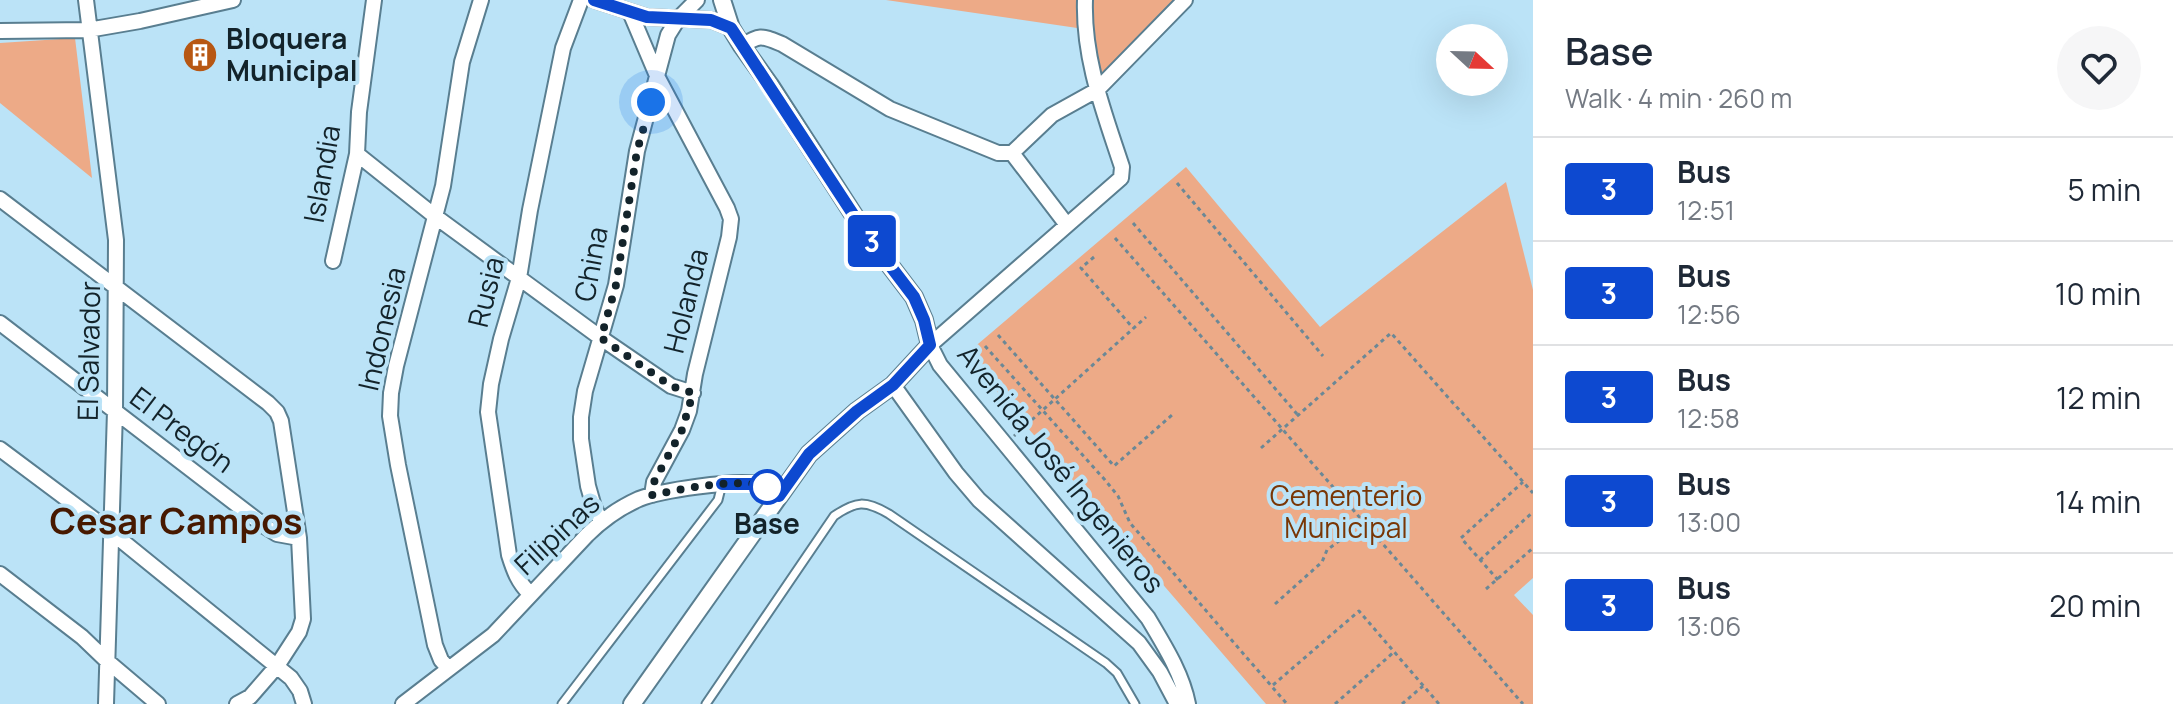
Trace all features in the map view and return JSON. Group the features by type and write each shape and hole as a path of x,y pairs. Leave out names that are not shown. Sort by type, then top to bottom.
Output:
{"street":[{"name":"El Salvador","path":"86,0 116,240 115,411 106,704"},
{"path":"0,31 88,30 191,5 233,0"},
{"name":"Islandia","path":"333,261 357,154 359,112 374,0"},
{"name":"Indonesia","path":"448,668 435,645 398,465 390,416 391,393 443,186 462,62 481,0"},
{"name":"Rusia","path":"530,594 514,573 509,555 488,412 501,339 519,278 563,48 581,0"},
{"path":"594,0 634,6 647,17 711,20 731,28"},
{"path":"678,19 697,0"},
{"name":"Avenida José Ingenieros","path":"722,0 731,28 742,46 866,234 914,297 940,365 1148,618 1173,660 1188,704"},
{"path":"632,704 809,454 857,411 893,385 930,345 1121,178 1122,167 1097,90 1084,29 1085,0"},
{"path":"742,46 756,36 765,37 782,44 890,109 998,153 1012,153 1052,115 1097,90 1185,0"},
{"path":"634,6 658,78"},
{"name":"China","path":"601,521 588,486 581,417 585,391 616,285 637,151 668,35 678,19"},
{"name":"Holanda","path":"652,495 654,482 682,430 693,393 731,219 658,78"},
{"path":"1012,153 1067,225"},
{"path":"357,154 436,217 601,338 671,386 693,393"},
{"path":"0,199 277,412 299,538 303,619 299,632 277,666 250,697 237,704"},
{"name":"El Pregón","path":"0,323 266,527 277,534 299,538"},
{"path":"893,385 979,500 1139,643 1160,672 1177,704"},
{"path":"0,449 111,532 277,666 291,678 304,704"},
{"name":"Filipinas","path":"403,704 493,635 601,521 638,500 722,484 758,484 779,496"},
{"path":"0,574 82,637 158,704"}],"lane":[{"path":"562,704 718,500 722,484"},
{"path":"706,704 834,516 860,503 874,505 889,514 1106,663 1117,673 1135,704"}],"path":[{"path":"1177,183 1323,356"},
{"path":"1133,223 1298,415"},
{"path":"1115,238 1523,704"},
{"path":"1094,257 1081,268 1133,328"},
{"path":"1005,444 1146,317"},
{"path":"1261,448 1391,333 1533,493"},
{"path":"998,335 1114,466 1172,415"},
{"path":"985,346 1118,496 1130,523 1287,704"},
{"path":"1498,580 1461,538 1523,482"},
{"path":"1480,560 1533,512"},
{"path":"1275,604 1322,562 1327,550 1343,538"},
{"path":"1486,589 1533,548"},
{"path":"1272,686 1359,611 1439,704"},
{"path":"1335,704 1394,652"},
{"path":"1402,704 1423,686"}],"green space":[{"path":"886,0 1185,0 1097,90 1084,29"},
{"path":"75,38 92,178 0,103 0,43"},
{"name":"Cementerio Municipal","path":"1186,167 1320,327 1506,182 1533,290 1533,578 1514,595 1533,615 1533,704 1266,704 965,355"}],"bus line":[{"name":"3","path":"594,0 647,17 711,20 731,28 866,234 914,297 924,320 930,345 893,385 857,411 809,454 779,496 758,484 722,484"}],"place":[{"name":"Bloquera Municipal","path":"200,55"},
{"name":"Base","path":"767,487"}],"district":[{"name":"Cesar Campos","path":"176,521"}],"route":[{"path":"651,102 637,151 616,285 601,338 671,386 693,393 682,430 654,482 652,495 722,484 767,487"}]}
